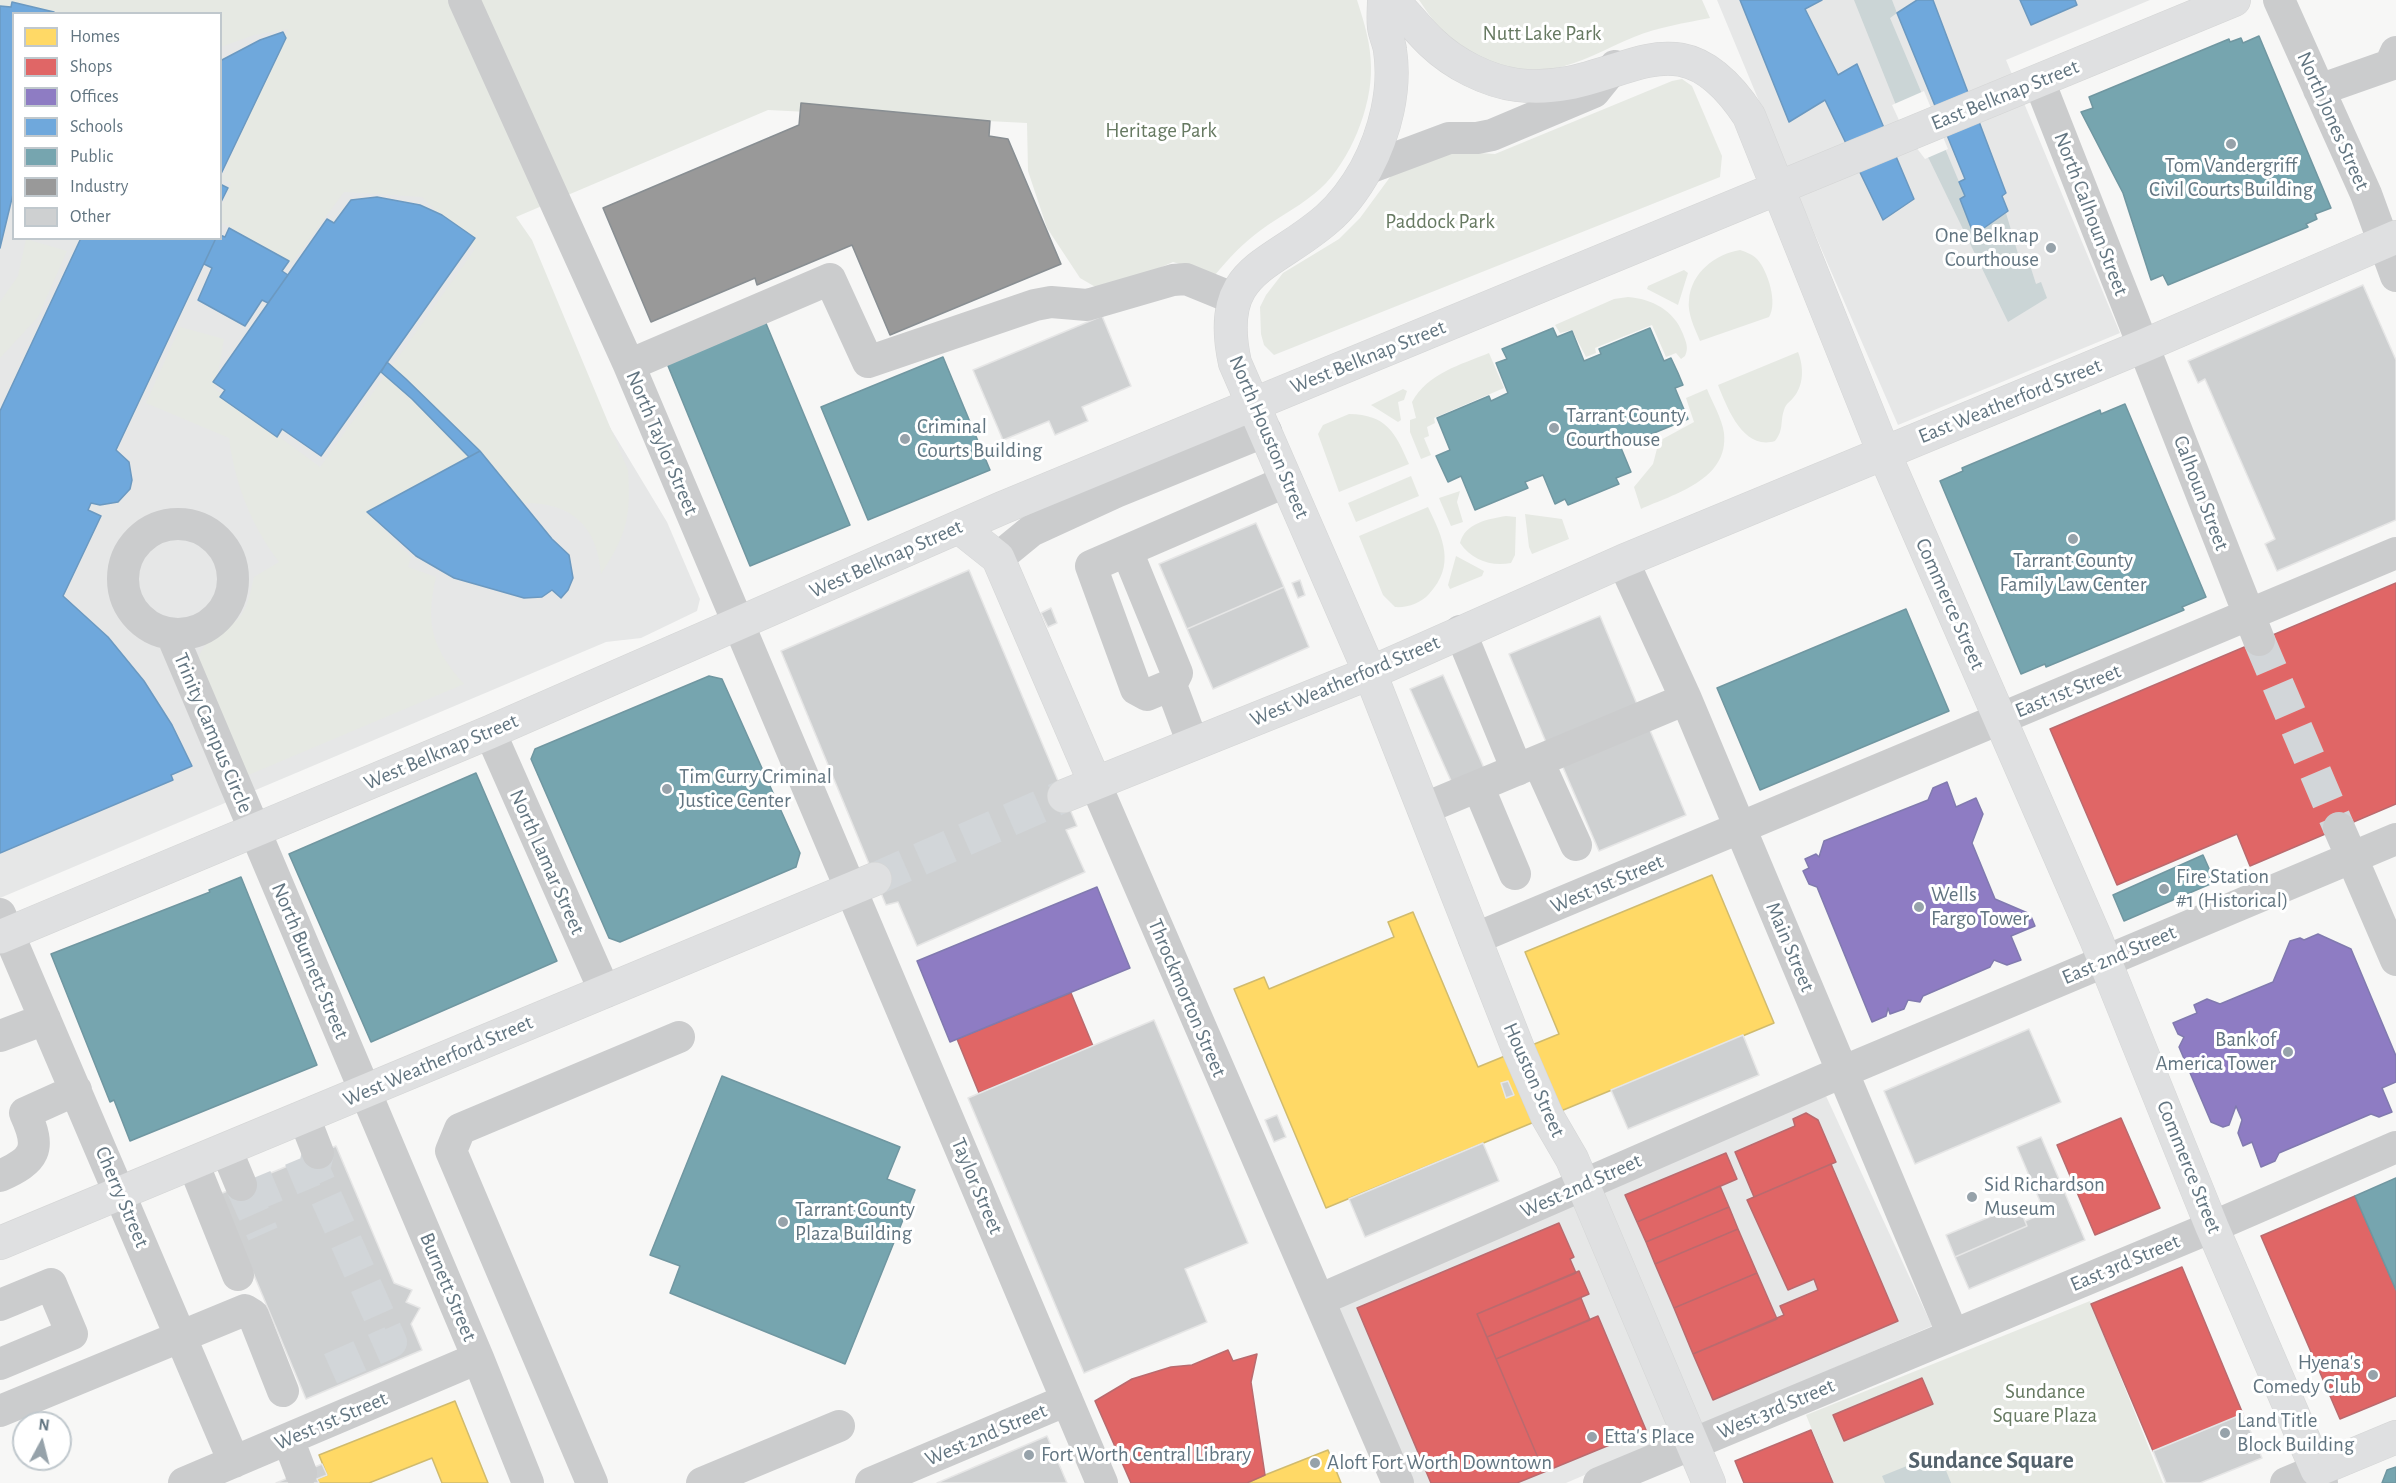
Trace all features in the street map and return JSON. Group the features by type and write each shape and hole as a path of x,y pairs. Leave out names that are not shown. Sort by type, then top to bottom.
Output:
{"main road":[{"name":"North Houston Street","path":"1370,673 1235,363 1230,328 1235,299 1254,271 1331,215 1366,169 1380,137 1390,97 1390,50 1384,26 1384,0"},
{"name":"Commerce Street","path":"1391,0 1409,16 1432,44 1450,58 1468,68 1507,82 1536,86 1561,82 1660,45 1691,50 1713,65 1736,92 1749,116 1884,453 2106,960 2212,1227 2320,1477"},
{"name":"East Belknap Street","path":"1777,189 2234,0"},
{"name":"West Belknap Street","path":"3,929 255,831 738,625 959,527 1260,417 1777,189"},
{"name":"East Weatherford Street","path":"1623,561 2143,346 2389,240"},
{"name":"Throckmorton Street","path":"959,527 998,558 1095,783"},
{"name":"West Weatherford Street","path":"1064,796 1370,673 1460,631 1623,561"},
{"name":"Houston Street","path":"1370,673 1474,939 1547,1116 1572,1159 1709,1483"},
{"name":"West Weatherford Street","path":"0,1243 864,884"},
{"path":"2320,1477 2396,1437"}],"street":[{"name":"North Jones Street","path":"2279,0 2389,240 2396,276"},
{"name":"North Taylor Street","path":"467,1 629,365 738,625 828,800 864,884"},
{"path":"1366,169 1449,138 1477,138 1492,135 1594,92 1621,58"},
{"path":"2319,90 2394,65"},
{"name":"North Calhoun Street","path":"2039,81 2143,346"},
{"path":"629,365 830,279 868,362 1035,305 1051,302 1087,305 1173,280 1186,279 1235,299"},
{"name":"Calhoun Street","path":"2143,346 2254,628"},
{"path":"998,558 1031,531 1116,492 1260,417"},
{"path":"1127,551 1177,673 1171,685 1148,695 1136,689 1091,566 1287,482"},
{"name":"East 1st Street","path":"1740,828 2001,719 2254,628 2396,553"},
{"name":"Main Street","path":"1623,561 1686,699 1953,1335"},
{"path":"1460,631 1528,765 1588,872"},
{"name":"Trinity Campus Circle","path":"172,635 255,831"},
{"path":"1171,685 1193,744"},
{"path":"1423,809 1686,699"},
{"name":"North Lamar Street","path":"490,732 605,992"},
{"name":"Throckmorton Street","path":"1095,783 1398,1483"},
{"path":"1478,786 1515,873"},
{"name":"West 1st Street","path":"1474,939 1588,872 1740,828"},
{"path":"2339,828 2396,960"},
{"name":"North Burnett Street","path":"255,831 365,1092"},
{"name":"East 2nd Street","path":"1842,1071 2396,838"},
{"name":"Taylor Street","path":"864,884 1041,1304 1067,1400 1102,1483"},
{"name":"Cherry Street","path":"3,929 121,1193 234,1469"},
{"path":"0,1036 45,1019"},
{"path":"592,1483 451,1151 460,1130 679,1037"},
{"name":"West 2nd Street","path":"1319,1300 1842,1071"},
{"path":"0,1176 22,1166 33,1155 35,1141 12,1117 76,1090"},
{"name":"Burnett Street","path":"365,1092 478,1358 528,1483"},
{"path":"304,1117 318,1153"},
{"name":"East 3rd Street","path":"1953,1335 2396,1147"},
{"path":"226,1149 241,1185"},
{"path":"193,1163 238,1275"},
{"path":"0,1305 51,1284 72,1335 0,1364"},
{"path":"0,1411 245,1310 253,1316 283,1391"},
{"name":"West 3rd Street","path":"1599,1483 1953,1335"},
{"name":"West 1st Street","path":"184,1483 234,1469 288,1439 478,1358"},
{"name":"West 2nd Street","path":"871,1483 1067,1400"},
{"path":"702,1483 839,1426"},
{"path":"288,1439 301,1473"},
{"path":"2286,1483 2320,1477"}],"shaded area":[{"path":"0,0 267,0 356,6 667,522 700,599 697,611 641,638 606,642 0,898"},
{"path":"1717,0 2150,0 2006,60 2120,333 1898,425 1803,207"},
{"path":"1854,0 1892,0 1897,13 1890,18 1965,196 1974,235 2006,213 2021,264 2029,262 2036,284 2041,282 2047,298 2008,322 1929,159 1906,130"},
{"path":"1826,1096 1932,1326 1566,1483 1411,1483 1333,1308"},
{"path":"1939,1453 1951,1483 1885,1483 1882,1476"}],"green space":[{"name":"Heritage Park","path":"0,0 1357,0 1365,25 1371,67 1368,99 1363,116 1350,148 1332,177 1307,199 1248,240 1215,275 1173,262 1104,292 1080,278 1047,228 1028,171 1027,123 768,110 516,217 532,240 628,470 628,513 617,548 601,574 594,542 578,520 554,507 522,503 480,451 366,512 411,557 408,567 436,577 431,608 434,635 445,659 464,684 246,776 198,662 204,647 242,614 254,577 279,562 252,519 235,472 229,438 146,403 180,327 224,339 215,389 320,467 475,249 422,197 344,192 292,263 222,223 222,206 231,183 222,179 222,177 288,29 254,35 222,47 222,12 0,10"},
{"name":"Nutt Lake Park","path":"1419,0 1702,0 1710,18 1643,34 1564,66 1528,70 1488,61 1464,49 1444,32"},
{"name":"Paddock Park","path":"1682,79 1692,86 1722,156 1720,177 1274,355 1264,345 1261,334 1260,307 1266,295 1283,273 1339,239 1360,218 1393,173 1449,151 1495,154 1672,81"},
{"path":"26,240 67,251 38,317 0,358 0,302 18,276"},
{"path":"1740,250 1755,257 1765,271 1772,296 1772,311 1769,317 1700,341 1689,310 1694,281 1713,260"},
{"path":"1684,270 1688,273 1678,305 1647,289 1648,286"},
{"path":"1628,297 1654,303 1674,318 1686,342 1685,356 1681,359 1676,353 1666,357 1652,325 1595,348 1596,353 1586,357 1572,330 1560,333 1555,325 1614,299"},
{"path":"1798,352 1802,370 1801,382 1797,393 1785,408 1778,437 1775,441 1754,440 1738,425 1718,385"},
{"path":"1489,353 1504,388 1434,418 1435,423 1427,427 1429,436 1424,438 1431,455 1421,459 1410,432 1410,420 1416,418 1412,402 1419,392 1436,377"},
{"path":"1403,389 1407,391 1404,400 1398,402 1401,420 1398,422 1371,405"},
{"path":"1707,389 1724,433 1723,449 1718,463 1697,483 1641,509 1634,487 1653,464 1659,441 1694,422 1686,398"},
{"path":"1349,414 1372,418 1388,427 1409,464 1339,492 1318,434 1323,425"},
{"path":"1411,476 1419,496 1356,522 1348,503"},
{"path":"1460,491 1457,502 1463,522 1451,526 1439,498"},
{"path":"1428,507 1442,541 1445,562 1442,573 1429,594 1422,600 1409,606 1395,607 1383,595 1359,536"},
{"path":"1525,514 1562,519 1569,539 1532,554"},
{"path":"1506,516 1516,517 1515,555 1511,563 1496,564 1482,561 1470,554 1460,543 1472,526"},
{"path":"1456,556 1484,571 1482,576 1450,589 1448,585"},
{"name":"Sundance Square Plaza","path":"2090,1301 2163,1483 1834,1483 1806,1415"}],"pier":[{"path":"1924,91 1948,149 1925,159 1904,131 1892,105"}],"building: Homes":[{"path":"1712,875 1774,1023 1326,1208 1234,989 1264,977 1269,989 1394,937 1388,922 1413,912 1478,1067 1559,1034 1525,952"},
{"path":"455,1401 488,1483 442,1483 432,1458 369,1483 319,1483 317,1479 327,1475 319,1455"},
{"name":"Aloft Fort Worth Downtown","path":"1328,1450 1341,1483 1247,1483 1265,1475"}],"building: Shops":[{"path":"2396,583 2396,804 2250,866 2237,834 2117,885 2050,729"},
{"path":"1071,993 1093,1046 979,1093 957,1039"},
{"path":"1806,1113 1818,1120 1836,1162 1754,1197 1735,1152 1795,1126 1793,1119"},
{"path":"2121,1118 2160,1208 2095,1235 2057,1145"},
{"path":"1726,1153 1737,1179 1637,1222 1625,1195"},
{"path":"1831,1164 1898,1321 1713,1400 1693,1354 1784,1315 1780,1306 1818,1290 1814,1279 1788,1290 1747,1200"},
{"path":"1720,1186 1729,1207 1646,1242 1637,1222"},
{"path":"2355,1196 2396,1290 2396,1396 2340,1419 2261,1236"},
{"path":"1729,1207 1738,1229 1655,1264 1646,1242"},
{"path":"1559,1223 1574,1257 1570,1259 1576,1273 1477,1314 1544,1472 1517,1483 1431,1483 1357,1308"},
{"path":"1738,1229 1757,1273 1674,1308 1655,1264"},
{"path":"2182,1267 2243,1414 2153,1451 2091,1304"},
{"path":"1579,1271 1589,1294 1487,1337 1477,1314"},
{"path":"1757,1273 1777,1319 1693,1354 1674,1308"},
{"path":"1581,1298 1590,1320 1496,1359 1487,1337"},
{"path":"1598,1316 1646,1430 1544,1472 1496,1359"},
{"path":"1228,1350 1233,1361 1257,1354 1251,1382 1265,1475 1247,1483 1131,1483 1095,1401 1132,1379 1171,1367 1192,1365"},
{"path":"1922,1378 1933,1404 1844,1441 1833,1415"},
{"path":"1811,1430 1833,1483 1744,1483 1735,1461"}],"building: Offices":[{"name":"Wells Fargo Tower","path":"1947,782 1956,807 1976,798 1983,814 1972,843 1995,899 2030,914 2035,926 2011,936 2021,960 2007,965 1994,960 1990,967 1923,996 1920,1002 1908,1000 1904,1009 1890,1014 1888,1008 1886,1016 1872,1022 1817,887 1809,884 1803,871 1809,868 1805,859 1816,854 1819,857 1824,841 1928,800 1933,788"},
{"path":"1097,887 1130,968 950,1042 917,961"},
{"name":"Bank of America Tower","path":"2318,934 2351,949 2396,1056 2396,1082 2382,1088 2392,1112 2379,1117 2371,1114 2279,1153 2275,1161 2261,1167 2252,1142 2243,1146 2238,1133 2242,1120 2236,1106 2229,1125 2223,1127 2211,1122 2179,1047 2184,1037 2178,1034 2173,1023 2197,1013 2194,1005 2207,999 2220,1004 2273,982 2290,941 2300,938 2304,940"}],"building: Schools":[{"path":"1740,0 1822,0 1805,9 1838,75 1857,64 1914,199 1883,220 1825,100 1789,122"},
{"path":"1917,0 1933,0 2006,193 2002,196 2008,211 1974,235 1960,199 1965,196 1959,182 1965,179 1897,13"},
{"path":"2020,0 2075,0 2077,5 2031,25"},
{"path":"12,2 54,12 12,12 12,198 0,248 0,6 11,7"},
{"path":"283,32 286,38 222,172 222,60 260,40"},
{"path":"222,185 228,188 222,200"},
{"path":"377,197 420,205 442,215 475,238 321,456 282,429 277,437 220,397 225,390 213,382 327,219 334,223 351,200"},
{"path":"229,228 289,261 282,271 288,275 268,303 262,300 245,326 198,300 212,268 204,264 215,240 222,240 222,236 225,237"},
{"path":"80,240 215,240 116,450 129,462 132,480 130,489 118,502 100,505 91,503 88,510 101,516 63,596 108,637 144,681 172,725 192,766 171,775 173,780 0,853 0,411"},
{"path":"387,362 480,451 469,457 412,399 381,372"},
{"path":"480,451 552,539 569,555 573,578 568,590 561,598 552,590 542,597 524,598 454,578 416,556 367,512"}],"building: Public":[{"path":"2259,36 2331,208 2315,214 2317,219 2306,224 2308,227 2168,285 2163,275 2151,280 2123,193 2081,112 2093,108 2089,97 2229,39 2230,42 2241,38 2243,43"},
{"path":"765,321 850,525 750,566 666,361"},
{"name":"Tarrant County Courthouse","path":"1553,328 1557,337 1572,331 1584,361 1601,354 1599,349 1650,328 1664,361 1671,358 1678,373 1683,385 1675,388 1688,419 1637,440 1635,437 1619,443 1631,472 1616,478 1619,484 1568,505 1565,499 1555,504 1543,475 1525,482 1528,488 1475,510 1461,476 1448,482 1436,456 1450,450 1437,418 1489,396 1491,401 1508,393 1496,363 1507,359 1502,349"},
{"name":"Criminal Courts Building","path":"943,357 990,470 868,520 821,407"},
{"name":"Tarrant County Family Law Center","path":"2125,404 2206,597 2182,607 2184,610 2046,667 2045,664 2021,674 1940,481 1963,471 1962,468 2100,410 2101,414"},
{"path":"1906,609 1949,711 1760,790 1717,688"},
{"path":"709,676 722,679 800,853 796,867 620,942 609,938 531,759 535,749"},
{"path":"476,773 557,961 371,1042 289,854"},
{"name":"Fire Station #1 (Historical)","path":"2203,855 2215,882 2124,921 2113,895"},
{"path":"241,877 317,1065 130,1141 114,1100 110,1102 51,954 210,892 209,890"},
{"name":"Tarrant County Plaza Building","path":"722,1076 900,1147 887,1179 915,1190 845,1364 670,1293 680,1266 650,1255"},
{"path":"2396,1178 2396,1290 2355,1196"},
{"path":"2396,1467 2396,1483 2382,1483 2387,1470"}],"building: Industry":[{"path":"801,103 990,121 989,136 1008,139 1061,264 890,335 852,245 757,285 755,278 651,322 603,208 799,125"}],"building: Other":[{"path":"2363,285 2396,360 2396,520 2277,571 2265,544 2275,539 2205,379 2198,383 2188,361"},
{"path":"1102,316 1131,386 1082,407 1088,421 1055,435 1049,421 1003,440 973,370"},
{"path":"1256,523 1284,587 1187,629 1159,564"},
{"path":"969,570 1077,826 1066,830 1085,872 917,946 898,902 886,905 781,651"},
{"path":"1300,580 1305,595 1298,598 1292,583"},
{"path":"1284,587 1309,647 1213,689 1187,629"},
{"path":"1051,608 1057,623 1048,627 1041,613"},
{"path":"1600,616 1639,709 1548,747 1509,654"},
{"path":"1443,675 1484,768 1452,783 1410,689"},
{"path":"1649,728 1686,815 1599,851 1562,765"},
{"path":"1154,1020 1248,1243 1185,1269 1207,1322 1084,1373 968,1098"},
{"path":"2029,1029 2061,1102 1915,1164 1884,1091"},
{"path":"1743,1035 1759,1075 1628,1129 1611,1090"},
{"path":"1508,1081 1514,1095 1506,1098 1501,1083"},
{"path":"1277,1115 1286,1137 1274,1142 1265,1120"},
{"path":"2041,1137 2085,1240 1969,1289 1955,1257 2027,1226 2025,1221 2045,1213 2017,1147"},
{"path":"1483,1143 1499,1181 1365,1237 1349,1199"},
{"path":"336,1146 394,1283 412,1290 406,1302 420,1308 411,1324 422,1350 306,1399 220,1194"},
{"path":"2018,1205 2027,1226 1955,1257 1946,1235"},
{"name":"Land Title Block Building","path":"2243,1414 2262,1458 2200,1483 2166,1483 2153,1451"},
{"name":"Fort Worth Central Library","path":"1047,1436 1067,1483 937,1483"},
{"path":"322,1464 327,1475 317,1479 319,1483 276,1483"}],"tunnel":[{"path":"2259,640 2339,828"},
{"path":"875,879 1064,796"},
{"path":"318,1153 314,1170 391,1342 321,1373"},
{"path":"247,1198 314,1170"},
{"path":"241,1185 263,1234"}],"place":[{"name":"Tom Vandergriff Civil Courts Building","path":"2231,144"},
{"name":"One Belknap Courthouse","path":"2051,248"},
{"name":"Tarrant County Courthouse","path":"1554,428"},
{"name":"Criminal Courts Building","path":"905,439"},
{"name":"Tarrant County Family Law Center","path":"2073,539"},
{"name":"Tim Curry Criminal Justice Center","path":"667,789"},
{"name":"Fire Station #1 (Historical)","path":"2164,889"},
{"name":"Wells Fargo Tower","path":"1919,907"},
{"name":"Bank of America Tower","path":"2288,1052"},
{"name":"Sid Richardson Museum","path":"1972,1197"},
{"name":"Tarrant County Plaza Building","path":"783,1222"},
{"name":"Hyena's Comedy Club","path":"2373,1375"},
{"name":"Land Title Block Building","path":"2225,1433"},
{"name":"Etta's Place","path":"1592,1437"},
{"name":"Fort Worth Central Library","path":"1029,1455"},
{"name":"Aloft Fort Worth Downtown","path":"1315,1463"}],"district":[{"name":"Sundance Square","path":"1991,1461"}]}
